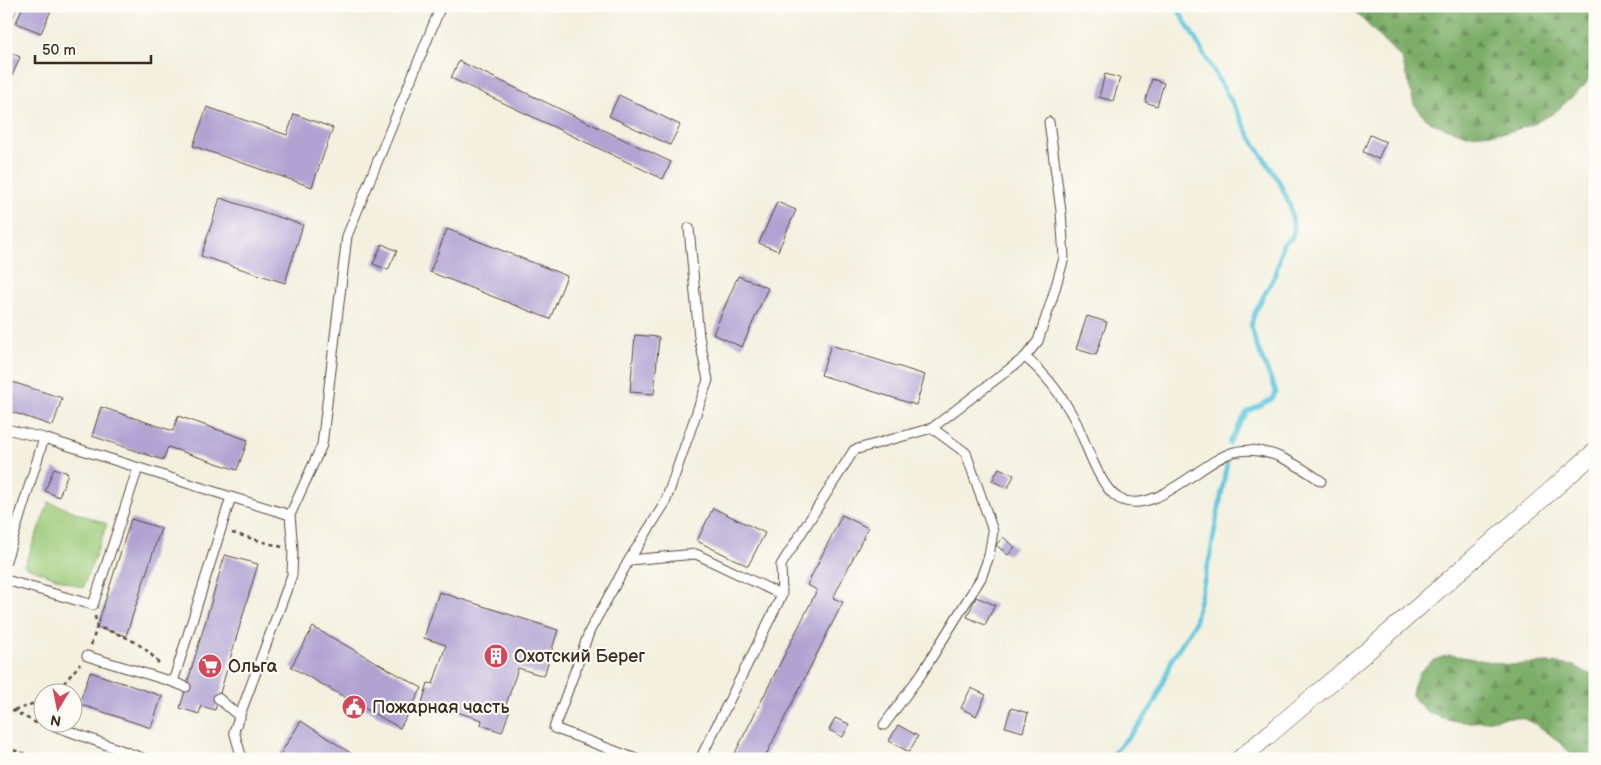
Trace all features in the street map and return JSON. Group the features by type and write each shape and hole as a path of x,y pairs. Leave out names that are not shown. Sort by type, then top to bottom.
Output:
{"street":[{"path":"6,11 8,6"},
{"path":"1240,759 1398,625 1595,452"}],"lane":[{"path":"242,759 234,731 292,575 293,550 290,516 322,445 347,236 441,6"},
{"path":"700,759 782,595 781,565 854,450 932,428 1025,357 1038,342 1064,258 1061,211 1049,122"},
{"path":"636,759 554,728 590,630 629,560 665,503 708,380 699,337 689,228"},
{"path":"1025,357 1054,386 1076,422 1104,483 1115,496 1121,499 1139,502 1149,500 1183,483 1233,452 1242,451 1254,451 1284,458 1321,481"},
{"path":"884,725 922,673 981,578 993,531 966,454 932,428"},
{"path":"6,429 44,438 290,516"},
{"path":"6,561 44,438"},
{"path":"6,580 94,605 138,468"},
{"path":"173,682 231,497"},
{"path":"629,560 696,554 782,595"},
{"path":"87,656 186,687"},
{"path":"218,698 240,716"},
{"path":"71,732 145,759"}],"path":[{"path":"221,530 293,550"},
{"path":"94,605 97,627 126,636 144,648"},
{"path":"12,710 32,704"},
{"path":"6,709 12,710 32,721"},
{"path":"6,748 43,759"}],"green space":[{"path":"1349,6 1595,6 1595,70 1584,86 1554,113 1531,125 1508,132 1467,135 1429,122 1414,104 1402,59"},
{"path":"49,502 107,524 83,588 24,566"},
{"path":"1450,655 1509,665 1548,663 1575,666 1595,677 1595,759 1576,759 1558,741 1528,720 1508,717 1465,722 1442,718 1426,710 1412,695 1416,680 1429,664"}],"building":[{"path":"23,6 53,6 41,33 16,23"},
{"path":"6,51 20,57 12,76 6,73"},
{"path":"459,61 671,162 663,179 451,78"},
{"path":"1105,74 1120,78 1113,101 1099,97"},
{"path":"1152,79 1164,83 1157,106 1145,102"},
{"path":"619,95 680,125 670,145 609,116"},
{"path":"207,107 287,135 294,114 333,128 312,187 193,146"},
{"path":"1370,135 1386,142 1378,159 1363,152"},
{"path":"220,198 303,225 285,283 201,256"},
{"path":"777,202 796,210 778,251 759,243"},
{"path":"447,229 567,276 550,319 430,272"},
{"path":"382,244 397,251 388,270 373,264"},
{"path":"738,276 768,288 742,347 713,334"},
{"path":"1087,316 1107,322 1096,355 1076,349"},
{"path":"635,335 659,337 654,394 630,392"},
{"path":"831,345 925,375 916,405 821,375"},
{"path":"6,380 62,398 53,426 6,410"},
{"path":"101,407 173,431 178,416 248,440 237,470 168,447 163,460 92,436"},
{"path":"54,468 68,473 59,497 45,491"},
{"path":"999,468 1014,475 1008,488 992,481"},
{"path":"713,508 765,533 748,566 697,541"},
{"path":"842,515 868,528 833,598 843,602 764,759 732,759 817,590 807,585"},
{"path":"131,519 161,528 126,636 97,627"},
{"path":"1003,537 1015,547 1008,555 996,545"},
{"path":"225,555 258,564 215,710 201,706 199,714 180,708"},
{"name":"Охотский Берег","path":"439,592 558,630 544,676 518,668 505,708 510,709 502,732 481,725 482,720 444,708 442,713 421,706 428,683 433,684 446,645 424,638"},
{"path":"976,597 995,605 985,625 967,617"},
{"path":"313,627 422,688 400,728 291,667"},
{"path":"90,672 162,696 151,728 82,705 82,695"},
{"path":"971,688 986,695 976,716 961,708"},
{"path":"1011,708 1028,713 1023,732 1005,727"},
{"path":"835,718 849,724 843,737 829,730"},
{"path":"301,721 360,759 277,759"},
{"path":"898,725 918,736 909,752 889,741"}],"waterway":[{"path":"1176,6 1251,138 1280,183 1290,206 1294,229 1292,238 1283,244 1276,273 1255,312 1251,325 1256,344 1276,391 1272,399 1247,412 1229,443"},
{"path":"1108,759 1140,724 1155,702 1172,659 1194,624 1210,556 1227,463"}],"place":[{"name":"Охотский Берег","path":"496,656"},
{"name":"Ольга","path":"210,666"},
{"name":"Пожарная часть","path":"354,707"}]}
